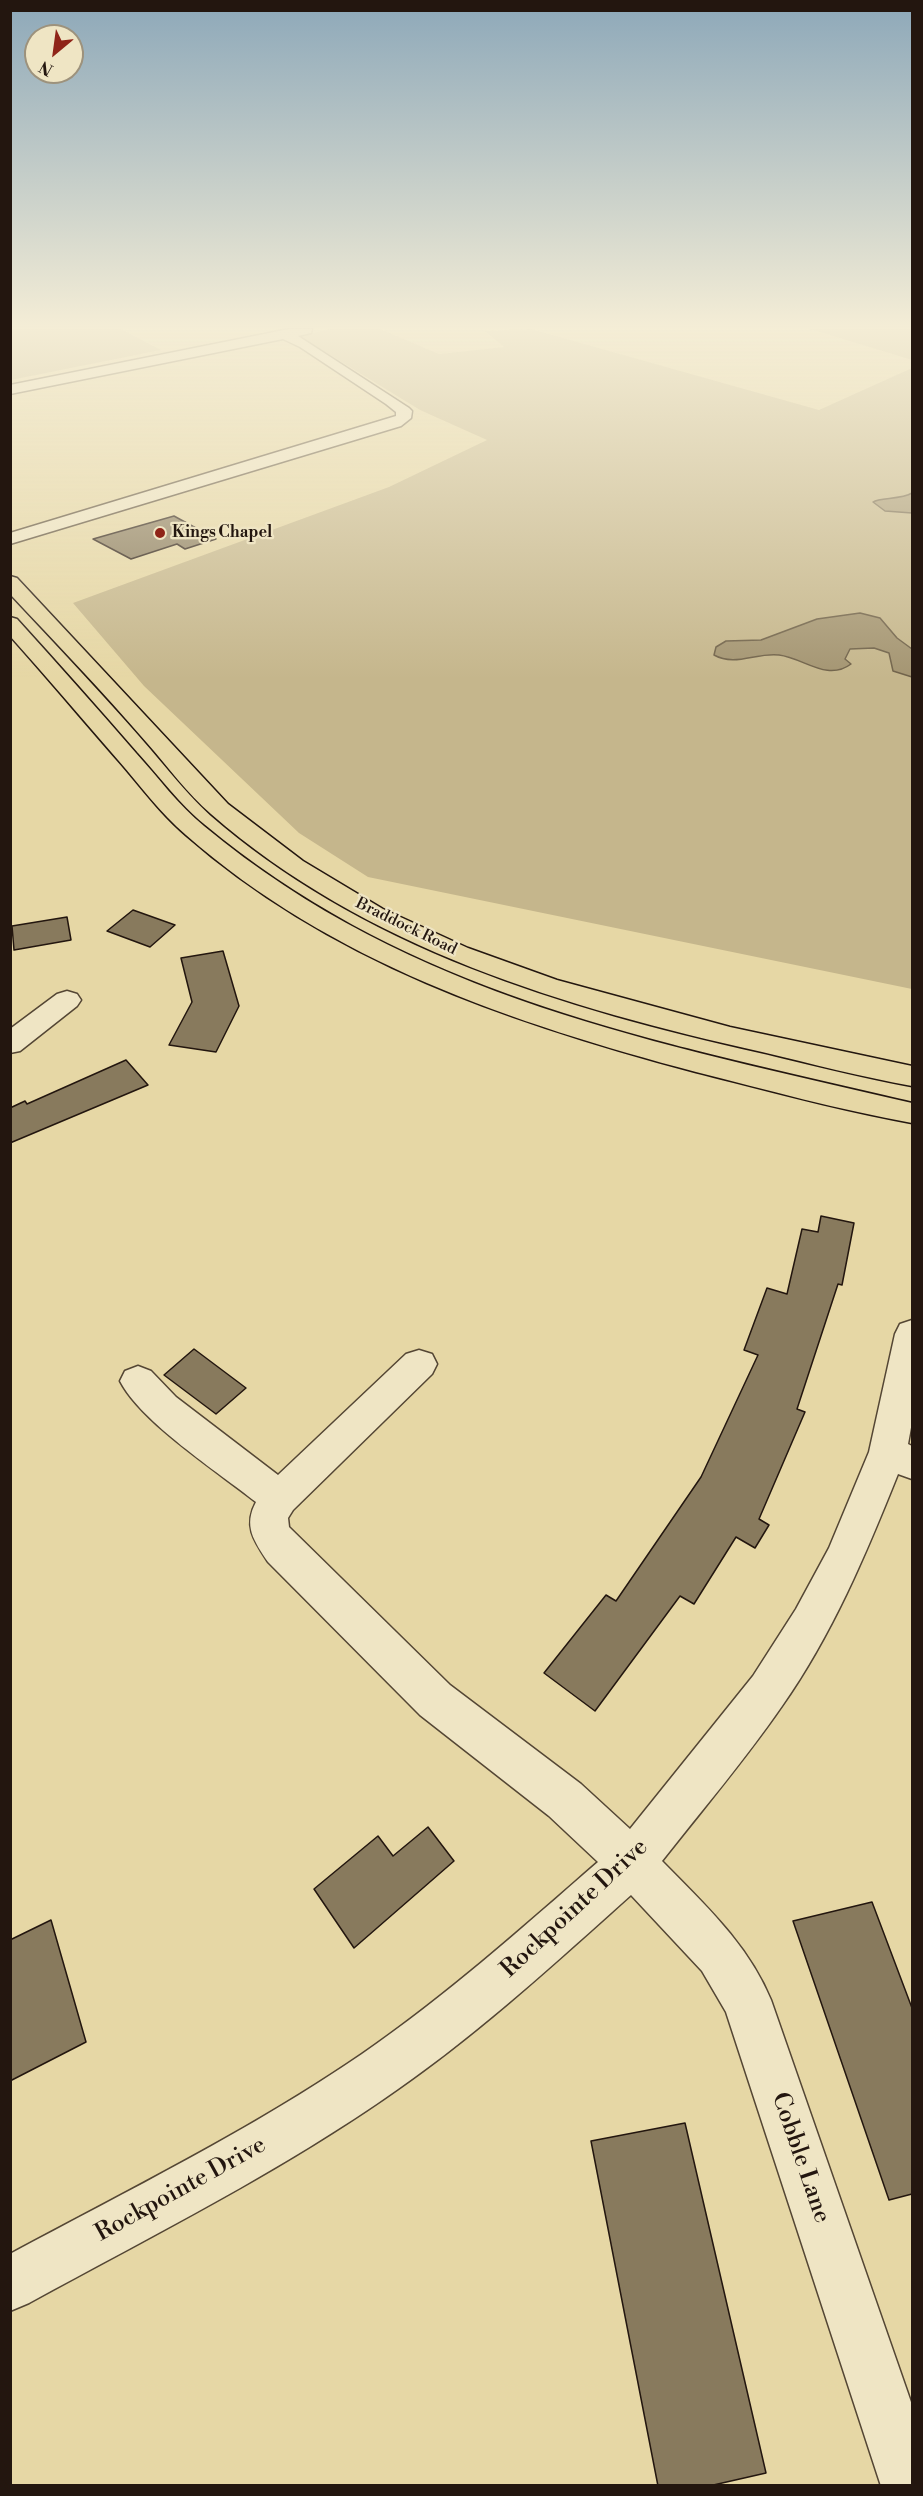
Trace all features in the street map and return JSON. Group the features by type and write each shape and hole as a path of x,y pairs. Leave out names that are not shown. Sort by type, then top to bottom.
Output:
{"main road":[{"name":"Braddock Road","path":"10,582 218,807 286,860 369,911 446,948 557,991 912,1076"},
{"name":"Braddock Road","path":"10,623 193,829 290,902 355,939 424,973 576,1030 653,1052 912,1113"}],"street":[{"path":"10,539 102,512 119,516 142,516 169,506 171,498 166,492 321,445"},
{"path":"10,1044 68,1000"},
{"name":"Rockpointe Drive","path":"10,2284 261,2147 379,2073 476,2000 632,1863 768,1691 798,1642 900,1458 912,1334"},
{"path":"138,1382 163,1408 279,1498 419,1364"},
{"name":"Cobble Lane","path":"279,1498 268,1516 271,1533 282,1549 435,1700 565,1800 632,1863 719,1954 747,2000 911,2486"}],"shaded area":[{"path":"476,445 912,445 912,989 368,877 299,833 144,686 73,603 389,487"},
{"path":"912,493 912,513 885,511 873,502 902,497"},
{"path":"860,613 880,618 897,638 912,649 912,677 893,671 889,653 874,648 850,649 845,659 851,664 833,671 779,655 730,660 714,655 716,647 726,641 761,640 817,619"}],"building":[{"name":"Kings Chapel","path":"174,516 216,539 185,549 177,544 131,559 93,539"},
{"path":"133,910 175,925 150,947 107,931"},
{"path":"67,917 71,940 14,950 12,926"},
{"path":"223,951 239,1006 216,1052 169,1045 192,1002 181,958"},
{"path":"126,1060 148,1085 10,1143 10,1108 25,1101 27,1104"},
{"path":"821,1216 854,1223 842,1285 838,1284 797,1409 805,1412 759,1519 769,1525 755,1548 736,1537 694,1604 680,1596 595,1711 544,1673 606,1595 616,1601 701,1477 758,1355 744,1350 767,1288 787,1294 802,1229 818,1232"},
{"path":"194,1349 246,1388 216,1414 164,1375"},
{"path":"428,1827 454,1861 354,1948 314,1889 378,1836 393,1856"},
{"path":"872,1902 912,2008 912,2194 889,2200 793,1921"},
{"path":"51,1920 86,2042 10,2081 10,1940"},
{"path":"685,2123 766,2473 709,2486 658,2486 591,2141"}],"place":[{"name":"Kings Chapel","path":"160,533"}]}
